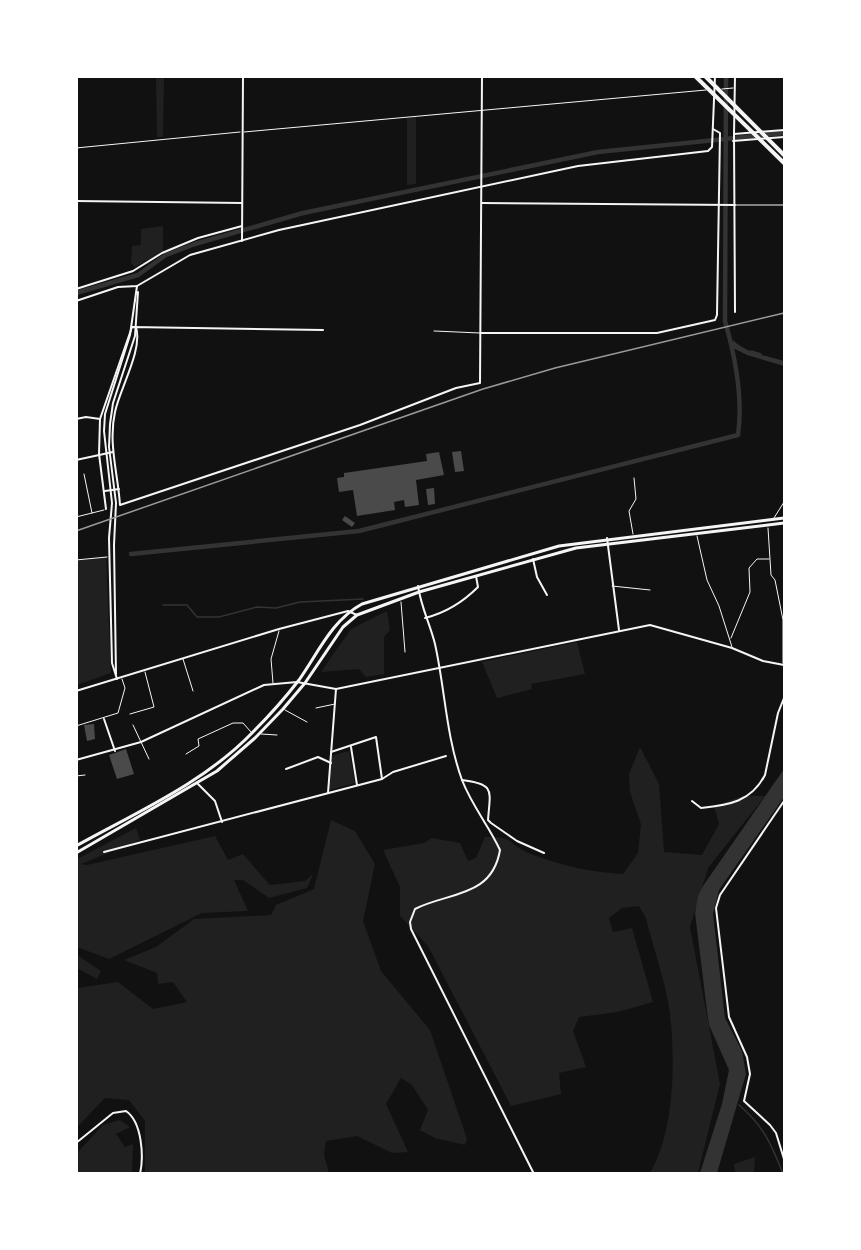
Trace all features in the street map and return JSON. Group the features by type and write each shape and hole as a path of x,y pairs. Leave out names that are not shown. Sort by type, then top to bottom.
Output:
{"highway":[{"path":"695,76 753,130 784,163"},
{"path":"705,76 784,155"}],"main road":[{"path":"76,846 184,787 218,764 252,733 297,682 348,612 378,598 560,546 607,538 784,518"},
{"path":"76,853 198,784 249,744 305,683 343,627 357,615 400,597 576,548 784,523"},
{"path":"503,562 505,568"},
{"path":"246,739 249,744"}],"street":[{"path":"242,241 243,76"},
{"path":"136,327 139,335 136,349 114,416 113,452 120,505 360,424 456,388 480,383 482,76"},
{"path":"76,301 118,288 137,286 190,255 279,230 607,160 708,151 712,147 715,76"},
{"path":"735,76 735,312"},
{"path":"481,333 657,333 715,320 720,205 720,133 713,129"},
{"path":"734,134 784,130"},
{"path":"734,141 784,137"},
{"path":"76,201 242,203"},
{"path":"482,203 735,205"},
{"path":"76,289 133,272 162,253 198,238 242,226"},
{"path":"117,679 113,663 109,538 112,503 104,431 105,414 132,327 137,286"},
{"path":"113,663 116,503 108,447 113,403 135,336 137,286"},
{"path":"132,327 323,330"},
{"path":"106,509 99,454 100,419 132,327"},
{"path":"76,419 86,417 100,419"},
{"path":"76,460 113,452"},
{"path":"105,490 119,489"},
{"path":"607,538 619,630"},
{"path":"533,560 537,577 547,595"},
{"path":"425,618 441,614 472,594 478,587 476,576"},
{"path":"418,586 425,618 434,643 450,741 462,780 474,807 500,850 496,863 480,884 470,892 415,909 410,919 411,929 534,1173"},
{"path":"76,691 279,629 348,612 357,615"},
{"path":"76,760 141,742 241,695 273,684 297,682 336,689 619,630 662,626 732,648 749,657 784,664"},
{"path":"328,793 336,689"},
{"path":"692,801 701,808 738,802 760,784 765,775 778,713 784,698"},
{"path":"104,719 115,751"},
{"path":"332,752 376,737 382,779"},
{"path":"351,745 357,785"},
{"path":"104,852 382,779 393,772 446,756"},
{"path":"286,769 318,757 331,763"},
{"path":"462,780 483,784 489,789 491,799 488,820 491,823 518,841 544,853"},
{"path":"198,784 215,801 222,822"},
{"path":"784,801 720,895 716,908 729,1017 747,1057 750,1074 744,1101 770,1125 784,1159"},
{"path":"76,1143 113,1113 126,1111 136,1124 142,1163 140,1173"}],"lane":[{"path":"76,138 77,148 735,88"},
{"path":"735,205 784,205"},
{"path":"434,331 481,333"},
{"path":"84,474 92,513"},
{"path":"633,536 630,511 636,499 634,478"},
{"path":"784,502 767,525 770,559 783,620 784,664"},
{"path":"76,517 106,509"},
{"path":"696,528 707,580 731,640 732,648"},
{"path":"76,560 118,557"},
{"path":"731,640 750,592 749,568 752,562 770,559"},
{"path":"612,586 650,590"},
{"path":"400,597 405,652"},
{"path":"273,684 271,659 279,629"},
{"path":"183,659 193,691"},
{"path":"130,714 154,706 145,670"},
{"path":"76,726 118,713 121,709 125,688 121,677"},
{"path":"316,708 335,704"},
{"path":"283,709 307,722"},
{"path":"186,754 199,746 198,739 233,723 243,723 252,733"},
{"path":"133,725 149,759"},
{"path":"259,734 277,735"},
{"path":"76,776 85,775"}],"shaded area":[{"path":"156,77 164,77 163,137 157,137"},
{"path":"416,117 416,184 407,185 407,118"},
{"path":"163,226 163,251 135,267 131,263 132,246 141,245 141,229"},
{"path":"733,340 750,351 784,361 784,366 747,355 733,348"},
{"path":"106,557 111,673 77,685 76,561"},
{"path":"387,611 390,630 384,637 384,674 366,677 359,669 321,672 351,629"},
{"path":"577,642 585,674 531,684 532,689 497,698 482,662"},
{"path":"640,747 659,784 664,852 702,855 719,824 714,806 743,796 765,796 708,868 690,927 720,1084 698,1173 650,1173 658,1156 669,1115 673,1070 669,1007 646,918 639,906 622,908 609,918 613,932 632,928 653,1002 618,1012 579,1017 573,1031 586,1067 559,1073 561,1094 511,1106 428,946 400,916 400,887 383,850 424,843 432,838 460,843 468,861 476,858 485,837 495,837 507,840 523,851 554,862 587,870 623,874 638,853 641,824 630,792 629,774"},
{"path":"349,751 355,783 329,790 331,756"},
{"path":"784,769 784,797 719,890 713,914 725,1018 742,1051 746,1074 717,1173 700,1173 722,1104 729,1070 709,1025 695,913 698,896"},
{"path":"331,820 355,831 375,864 363,921 381,971 430,1030 467,1139 465,1145 435,1138 420,1130 428,1110 412,1085 401,1078 386,1104 408,1152 392,1153 357,1136 326,1141 324,1155 329,1173 145,1173 145,1121 129,1100 105,1098 77,1127 77,988 118,982 153,1009 187,1002 173,982 158,984 157,973 124,960 156,947 194,919 271,915 276,905 314,889"},
{"path":"136,828 140,840 81,864 87,865 215,836 228,860 243,854 270,885 305,881 313,874 307,888 269,898 243,880 234,880 248,911 202,913 109,959 77,947 77,859"},
{"path":"77,955 101,971 97,979 77,968"},
{"path":"120,1120 130,1127 116,1134 125,1147 133,1144 132,1173 78,1173 77,1153 103,1125"},
{"path":"755,1157 754,1173 735,1173 734,1164"}],"building":[{"path":"461,451 464,471 455,472 452,452"},
{"path":"439,452 444,475 416,480 419,505 405,507 404,500 394,502 395,510 357,516 353,490 339,492 337,478 344,477 344,473 427,461 426,454"},
{"path":"434,488 435,504 428,505 426,489"},
{"path":"345,516 355,523 352,527 342,520"},
{"path":"94,724 95,739 87,741 84,725"},
{"path":"126,749 134,774 117,779 109,755"}],"waterway":[{"path":"131,554 359,531 738,435 737,378 725,321 726,76"},
{"path":"76,293 138,275 166,255 195,244 303,213 598,152 784,133"},
{"path":"751,351 761,354"},
{"path":"163,605 187,605 197,617 219,617 257,607 276,608 300,602 363,599"},
{"path":"739,1105 766,1136 783,1174"}],"railway":[{"path":"76,531 483,389 555,368 784,313"}]}
